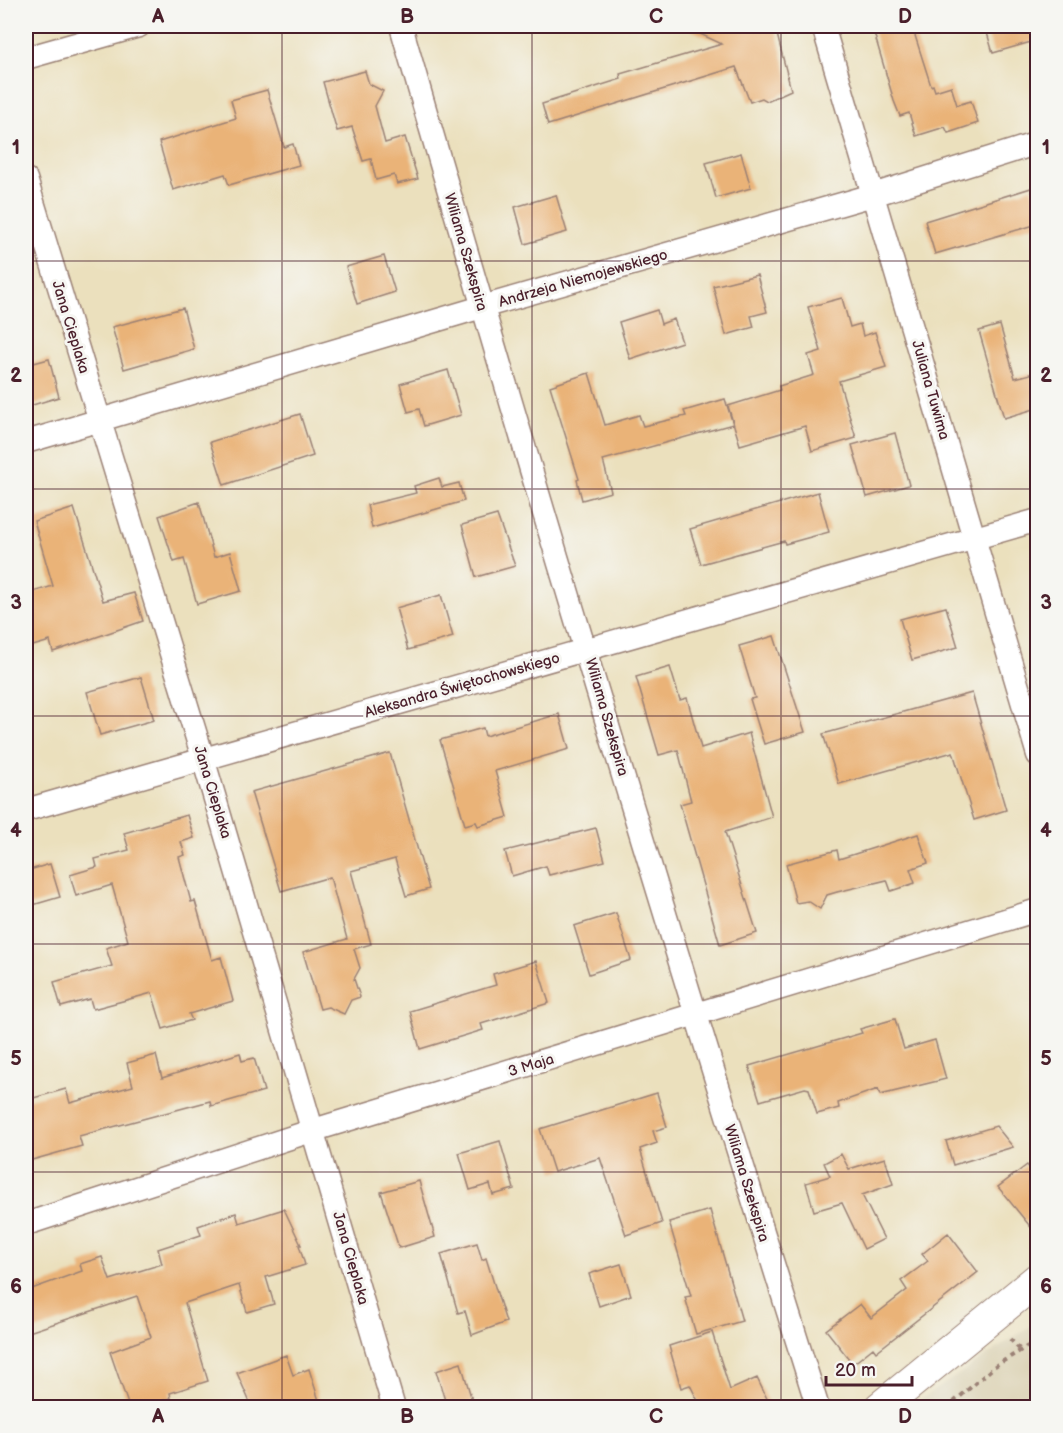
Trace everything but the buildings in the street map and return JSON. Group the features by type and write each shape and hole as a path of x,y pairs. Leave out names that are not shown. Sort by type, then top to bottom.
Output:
{"street":[{"path":"26,58 139,26"},
{"name":"Wiliama Szekspira","path":"401,26 482,307 587,650 695,1016 818,1407"},
{"name":"Juliana Tuwima","path":"823,26 1038,755"},
{"name":"Andrzeja Niemojewskiego","path":"26,442 482,307 873,195 1038,144"},
{"name":"Jana Cieplaka","path":"26,179 203,758 394,1407"},
{"name":"Aleksandra Świętochowskiego","path":"26,810 1038,520"},
{"name":"3 Maja","path":"26,1224 314,1130 1038,910"},
{"path":"880,1407 1038,1279"}],"path":[{"path":"947,1407 995,1366 1038,1340"}],"shaded area":[{"path":"1037,1322 1037,1407 910,1407"}]}
